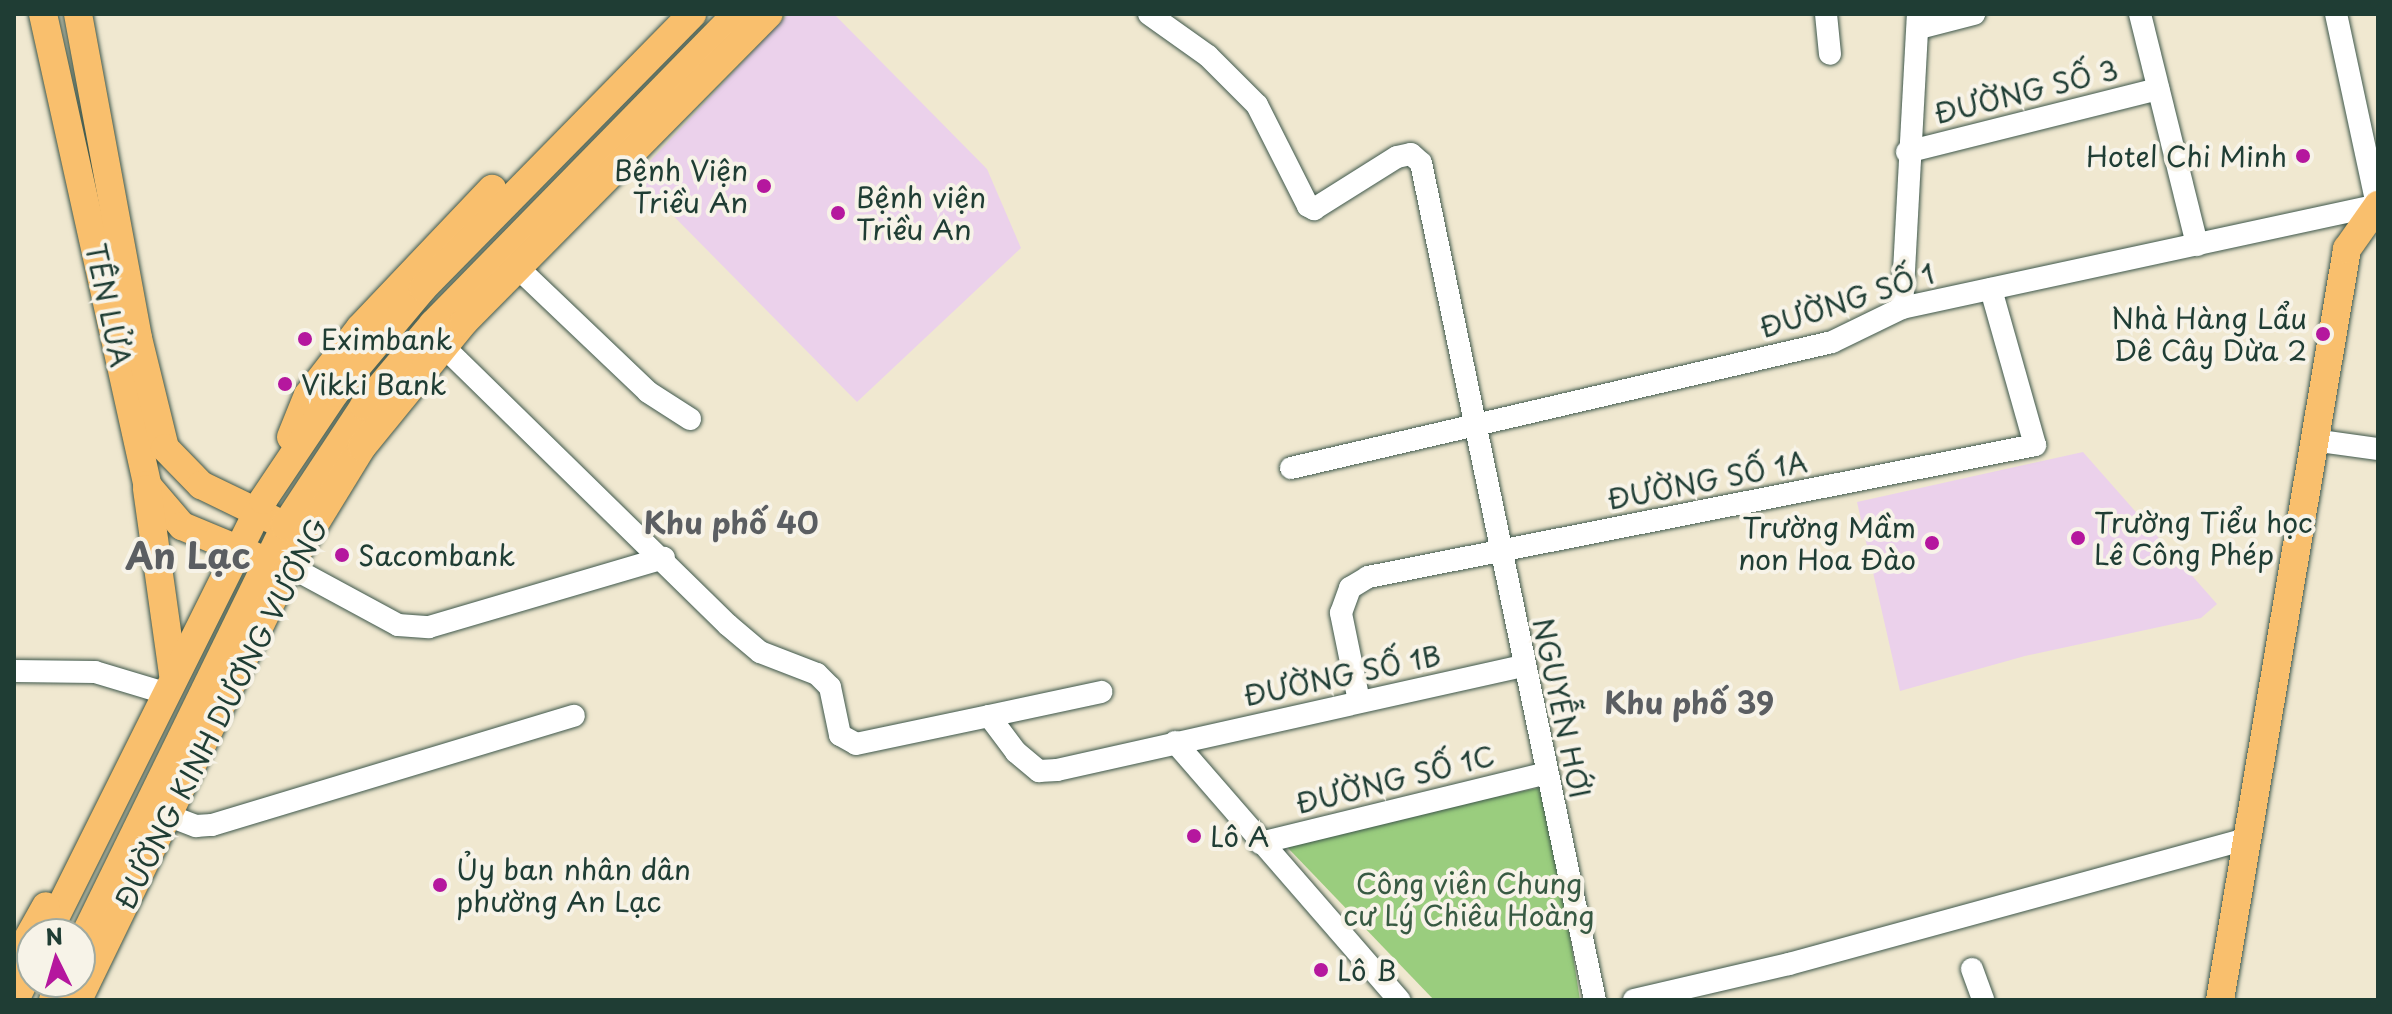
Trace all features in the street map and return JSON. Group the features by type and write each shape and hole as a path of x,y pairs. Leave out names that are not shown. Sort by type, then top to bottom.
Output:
{"main road":[{"name":"TÊN LỬA","path":"43,14 147,485 171,518 236,551 278,563"},
{"name":"TÊN LỬA","path":"78,14 138,338 165,448 201,485 296,531"},
{"name":"ĐƯỜNG KINH DƯƠNG VƯƠNG","path":"296,531 443,346 518,268 737,14"},
{"name":"ĐƯỜNG KINH DƯƠNG VƯƠNG","path":"78,1000 157,810 278,563 364,406 410,350 639,131 769,14"},
{"name":"ĐƯỜNG KINH DƯƠNG VƯƠNG","path":"55,918 94,845 169,684 236,551 257,512 335,393 393,320 601,92 681,15"},
{"path":"601,92 639,131"},
{"path":"2220,1000 2243,840 2347,249 2377,205"},
{"path":"147,485 169,684"},
{"path":"117,792 157,810"},
{"path":"94,845 135,858"},
{"name":"ĐƯỜNG KINH DƯƠNG VƯƠNG","path":"96,920 135,858"},
{"name":"ĐƯỜNG KINH DƯƠNG VƯƠNG","path":"14,963 49,899 71,887"}],"street":[{"name":"NGUYỄN HỚI","path":"1149,14 1208,56 1257,105 1308,206 1314,209 1397,157 1411,154 1421,163 1479,427 1499,553 1544,774 1595,1000"},
{"path":"1826,14 1830,54"},
{"path":"1902,308 1907,152 1918,21 1974,14"},
{"path":"2140,14 2197,245"},
{"path":"2336,14 2377,205"},
{"name":"ĐƯỜNG SỐ 3","path":"1907,152 2158,89"},
{"name":"ĐƯỜNG SỐ 1","path":"1291,468 1479,427 1832,342 1902,308 2377,205"},
{"path":"518,268 648,392 690,419"},
{"name":"ĐƯỜNG SỐ 1A","path":"1359,701 1341,613 1350,588 1368,577 2035,445 1991,289"},
{"path":"443,346 578,483 664,558 760,652 817,674 830,687 840,735 856,744 1101,692"},
{"path":"2313,440 2378,449"},
{"path":"278,563 398,625 429,627 664,558"},
{"name":"ĐƯỜNG SỐ 1B","path":"989,716 1016,752 1039,771 1522,666"},
{"path":"14,671 95,672 169,684"},
{"path":"157,810 196,826 212,825 574,716"},
{"path":"1175,742 1399,1000"},
{"name":"ĐƯỜNG SỐ 1C","path":"1260,843 1544,774"},
{"path":"1634,1000 1789,964 2243,840"},
{"path":"1972,969 1983,1000"}],"shaded area":[{"name":"Bệnh viện Triều An","path":"788,14 834,14 987,169 1021,248 857,402 635,177"},
{"path":"2083,452 2217,604 2201,618 2025,656 1900,691 1857,502"}],"green space":[{"name":"Công viên Chung cư Lý Chiêu Hoàng","path":"1538,788 1548,797 1580,1000 1434,1000 1287,847 1291,839"}],"place":[{"name":"Hotel Chi Minh","path":"2303,156"},
{"name":"Bệnh Viện Triều An","path":"764,186"},
{"name":"Bệnh viện Triều An","path":"838,213"},
{"name":"Nhà Hàng Lẩu Dê Cây Dừa 2","path":"2323,334"},
{"name":"Eximbank","path":"305,339"},
{"name":"Vikki Bank","path":"285,384"},
{"name":"Trường Tiểu học Lê Công Phép","path":"2078,538"},
{"name":"Trường Mầm non Hoa Đào","path":"1932,543"},
{"name":"Sacombank","path":"342,555"},
{"name":"Lô A","path":"1194,836"},
{"name":"Ủy ban nhân dân phường An Lạc","path":"440,885"},
{"name":"Lô B","path":"1321,970"}],"district":[{"name":"Khu phố 40","path":"731,522"},
{"name":"An Lạc","path":"188,555"},
{"name":"Khu phố 39","path":"1689,702"}]}
